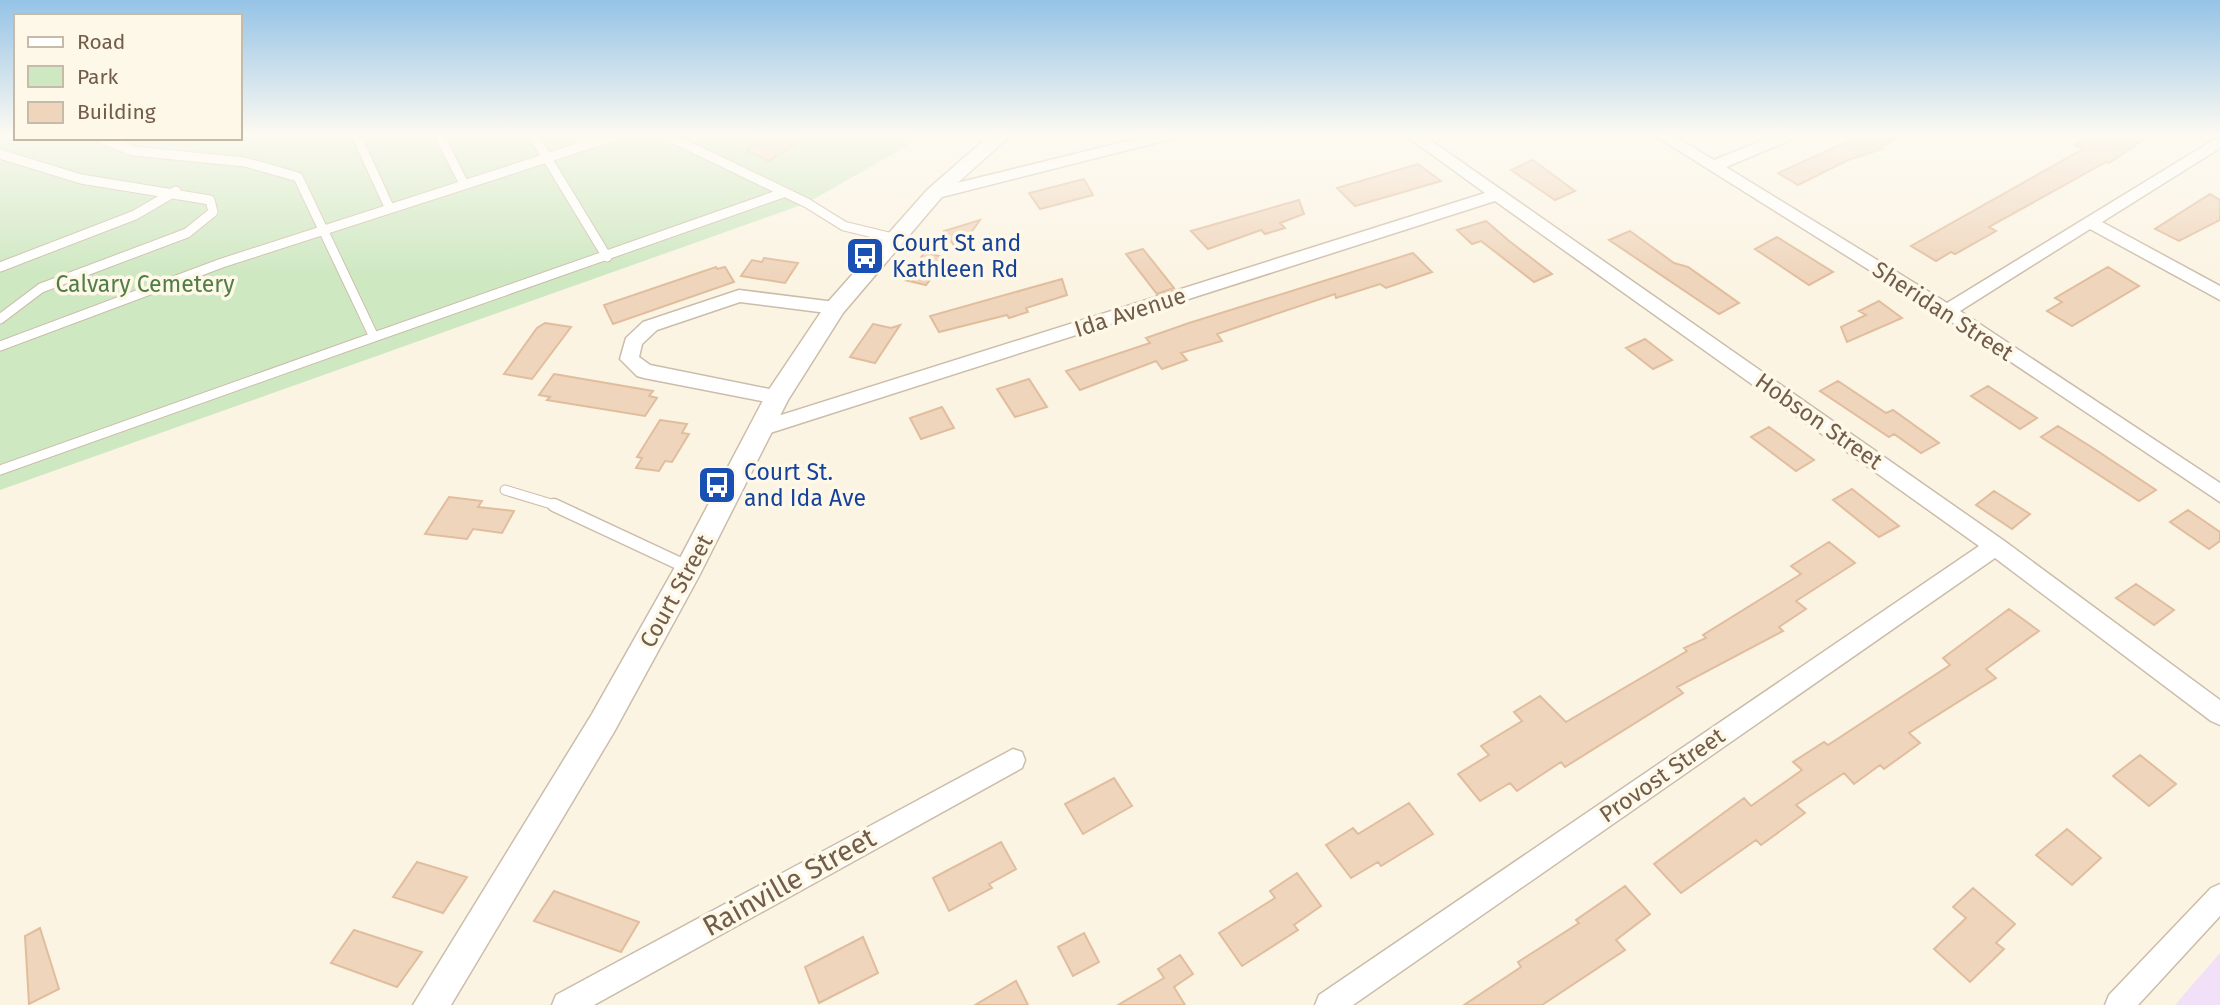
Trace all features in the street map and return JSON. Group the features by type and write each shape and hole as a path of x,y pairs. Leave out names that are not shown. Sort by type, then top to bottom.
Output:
{"street":[{"name":"Court Street","path":"431,1005 603,723 689,568 777,397 835,308 893,238 948,182"},
{"path":"934,194 982,182"},
{"name":"Hobson Street","path":"1479,182 1995,546 2220,714"},
{"name":"Sheridan Street","path":"1740,182 1947,311 2220,494"},
{"path":"1947,311 2155,182"},
{"name":"Ida Avenue","path":"763,428 1497,195"},
{"path":"2090,222 2220,293"},
{"path":"777,397 644,371 629,359 633,342 650,326 739,296 835,308"},
{"name":"Provost Street","path":"1329,1005 1995,546"},
{"name":"Rainville Street","path":"566,1005 1013,760"},
{"path":"2119,1005 2220,897"}],"lane":[{"path":"0,319 35,291 190,232 213,212 210,200 176,191 96,182"},
{"path":"300,182 374,337"},
{"path":"377,182 389,207"},
{"path":"0,346 222,263 470,182"},
{"path":"562,182 607,257"},
{"path":"761,182 844,226 893,238"},
{"path":"0,267 31,252 136,213 176,191"},
{"path":"0,470 783,193"},
{"path":"505,490 548,502 689,568"}],"shaded area":[{"path":"2220,953 2220,1005 2175,1005"}],"green space":[{"name":"Calvary Cemetery","path":"0,182 844,182 807,203 0,490"}],"building":[{"path":"1073,182 1086,182 1093,195 1040,209 1029,193"},
{"path":"1358,182 1438,182 1355,206 1337,188"},
{"path":"1528,182 1563,182 1575,191 1555,200"},
{"path":"2025,182 2070,182 1989,227 1996,231 1955,254 1951,252 1936,261 1911,246"},
{"path":"2210,194 2220,200 2220,220 2179,241 2155,229"},
{"path":"1299,200 1304,214 1280,223 1285,228 1265,234 1261,230 1208,249 1191,231"},
{"path":"980,220 958,251 944,231"},
{"path":"1486,221 1552,274 1534,282 1481,241 1472,244 1457,230"},
{"path":"1630,231 1674,263 1688,267 1739,303 1719,314 1609,240"},
{"path":"1777,237 1833,272 1809,285 1755,249"},
{"path":"1143,249 1174,288 1157,294 1126,254"},
{"path":"925,252 946,258 926,285 905,280"},
{"path":"1413,253 1432,272 1386,288 1380,284 1336,298 1335,294 1217,334 1222,341 1181,353 1187,360 1162,369 1156,361 1080,390 1066,371 1150,343 1146,338 1189,323"},
{"path":"764,258 798,263 785,283 741,276 752,260 762,262"},
{"path":"716,267 725,267 734,282 613,324 604,305"},
{"path":"2108,267 2139,286 2072,326 2047,311 2062,302 2055,298"},
{"path":"1062,279 1067,295 1026,308 1028,312 1009,318 1007,315 939,332 930,316"},
{"path":"1879,301 1902,318 1847,342 1841,327 1866,315 1859,311"},
{"path":"545,323 571,327 532,379 504,374 537,328"},
{"path":"873,324 891,328 900,325 875,363 850,357"},
{"path":"1645,339 1672,360 1653,369 1626,348"},
{"path":"554,374 653,391 649,396 657,398 645,416 547,400 550,397 539,395"},
{"path":"1029,379 1047,407 1015,417 997,389"},
{"path":"1838,381 1886,413 1893,410 1939,443 1921,453 1894,434 1889,437 1820,391"},
{"path":"1988,386 2037,418 2020,429 1971,396"},
{"path":"942,407 954,428 921,439 910,418"},
{"path":"660,420 687,424 682,433 689,434 672,462 665,461 659,471 636,468 642,458 637,457"},
{"path":"2058,426 2156,490 2139,501 2041,437"},
{"path":"1769,427 1814,460 1796,471 1751,437"},
{"path":"1852,489 1899,526 1879,537 1833,500"},
{"path":"1994,491 2030,514 2012,529 1976,505"},
{"path":"449,497 482,501 478,507 514,511 502,533 473,529 467,539 425,534"},
{"path":"2188,510 2220,532 2220,541 2209,549 2170,522"},
{"path":"1829,542 1855,563 1796,601 1806,609 1779,627 1783,631 1677,687 1683,693 1565,767 1561,762 1517,791 1510,783 1480,801 1458,774 1489,755 1481,746 1522,721 1514,712 1540,696 1566,722 1687,651 1684,648 1706,638 1703,635 1801,574 1791,566"},
{"path":"2136,584 2174,610 2154,625 2116,598"},
{"path":"2009,609 2039,631 1986,669 1996,678 1909,733 1920,743 1884,769 1880,765 1854,784 1844,773 1796,805 1805,813 1761,845 1756,840 1681,893 1654,864 1744,798 1751,806 1802,770 1793,762 1824,742 1828,745 1950,665 1943,658"},
{"path":"2140,755 2176,784 2149,806 2113,776"},
{"path":"1114,778 1132,806 1083,834 1065,804"},
{"path":"1409,803 1433,834 1381,866 1378,862 1351,878 1326,845 1353,828 1358,834"},
{"path":"2067,829 2101,858 2072,885 2036,855"},
{"path":"1001,842 1016,869 989,884 992,888 949,911 933,878"},
{"path":"417,862 467,877 443,913 393,897"},
{"path":"1297,873 1321,906 1294,925 1298,930 1242,966 1219,933 1275,898 1270,891"},
{"path":"1625,886 1650,914 1616,940 1625,950 1542,1005 1464,1005 1521,967 1518,962 1579,923 1576,920"},
{"path":"1973,888 2015,924 1996,943 2004,949 1970,982 1934,949 1966,918 1953,907"},
{"path":"554,891 639,922 621,952 534,921"},
{"path":"40,928 59,989 29,1004 25,936"},
{"path":"354,930 422,952 397,987 331,963"},
{"path":"1084,933 1099,962 1073,976 1058,947"},
{"path":"863,937 878,973 819,1003 805,967"},
{"path":"1180,955 1193,974 1174,987 1185,1005 1118,1005 1164,978 1158,969"},
{"path":"1016,981 1028,1005 975,1005"}],"place":[{"name":"Court St and Kathleen Rd","path":"865,256"},
{"name":"Court St. and Ida Ave","path":"717,485"}]}
